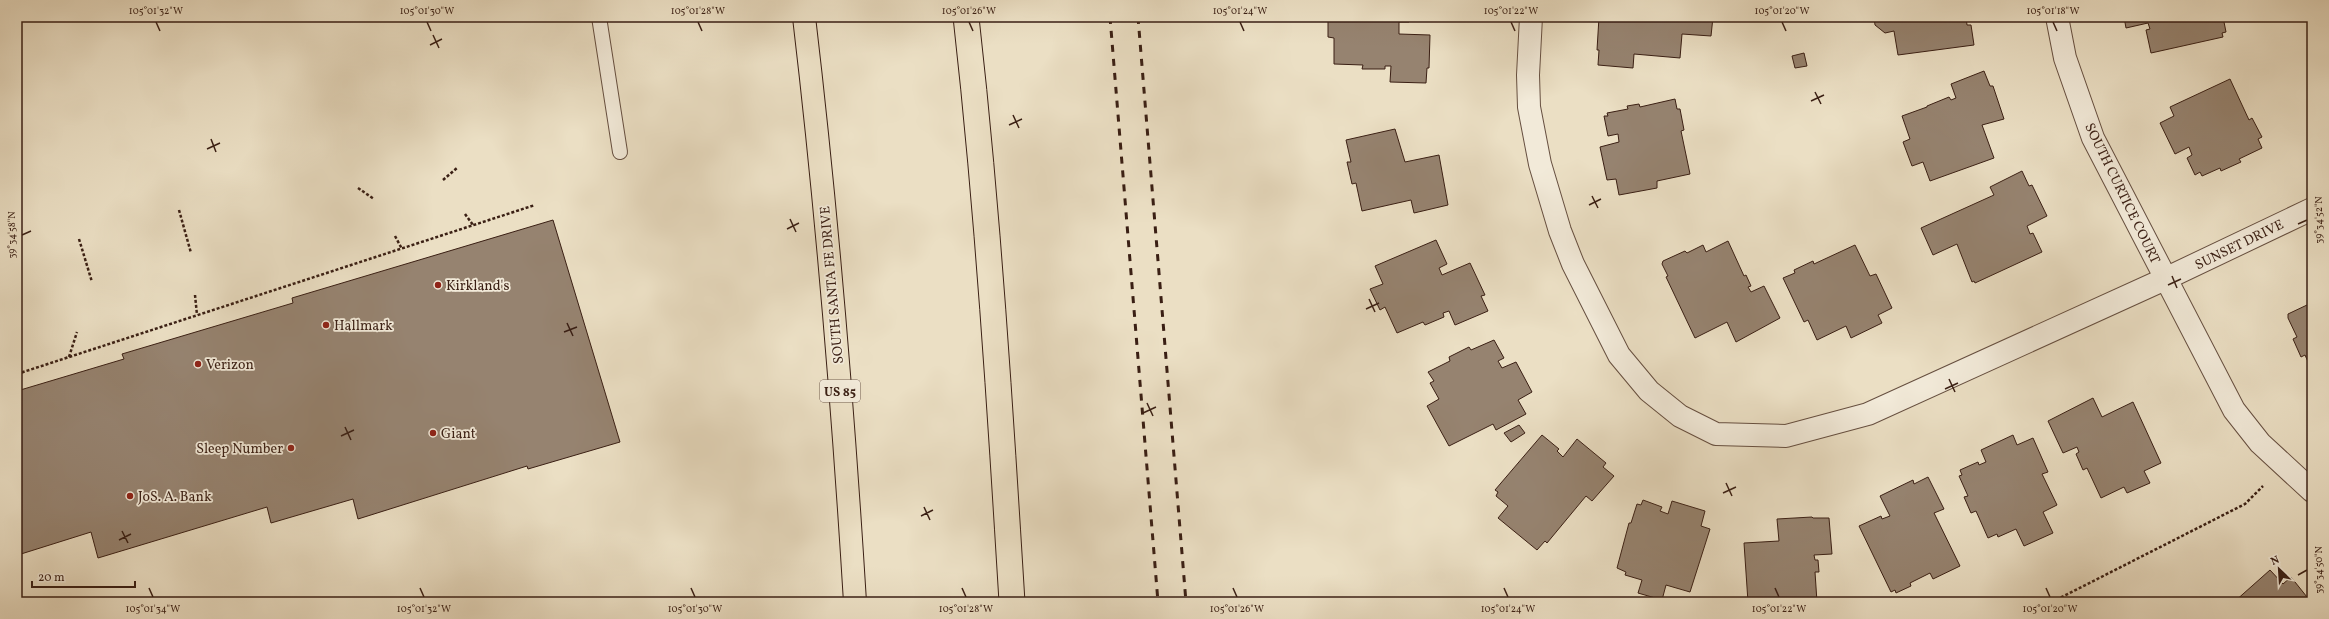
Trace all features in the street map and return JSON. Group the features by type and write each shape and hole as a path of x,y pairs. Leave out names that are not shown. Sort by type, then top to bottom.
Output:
{"highway":[{"name":"SOUTH SANTA FE DRIVE","path":"804,17 831,280 855,602"}],"street":[{"name":"SUNSET DRIVE","path":"1532,17 1528,75 1529,108 1540,164 1560,231 1573,264 1619,355 1649,391 1680,416 1716,434 1786,436 1868,414 2165,279 2312,209"},
{"name":"SOUTH CURTICE COURT","path":"2058,17 2065,58 2093,138 2234,410 2260,443 2312,491"}],"lane":[{"path":"599,17 620,152"}],"path":[{"path":"443,180 457,168"},
{"path":"358,188 374,198"},
{"path":"17,374 536,205"},
{"path":"179,210 191,254"},
{"path":"465,214 473,225"},
{"path":"395,236 402,249"},
{"path":"79,239 92,282"},
{"path":"195,295 197,315"},
{"path":"69,357 77,332"},
{"path":"2052,602 2245,504 2282,464"}],"building":[{"path":"1328,17 1409,17 1409,22 1399,22 1399,34 1430,35 1429,68 1427,68 1426,83 1390,82 1391,66 1385,66 1385,69 1362,69 1363,65 1334,64 1334,38 1328,37"},
{"path":"1599,17 1713,17 1711,36 1682,34 1680,58 1634,54 1633,68 1598,65 1599,50 1597,50"},
{"path":"1874,17 1966,17 1967,25 1971,25 1974,45 1898,55 1894,31 1885,33 1875,25"},
{"path":"2124,17 2223,17 2226,32 2222,33 2223,37 2151,53 2146,30 2150,29 2148,23 2126,28"},
{"path":"1804,53 1807,66 1795,68 1792,56"},
{"path":"1984,71 1990,86 1993,86 2004,119 1982,125 1994,158 1930,181 1923,162 1912,166 1903,142 1910,139 1902,116 1949,97 1951,100 1956,98 1951,84"},
{"path":"2230,79 2249,120 2252,118 2262,137 2258,139 2262,148 2239,159 2241,162 2221,171 2220,168 2202,176 2200,172 2195,175 2187,158 2192,155 2189,147 2175,154 2160,123 2174,116 2170,107"},
{"path":"1675,99 1677,109 1680,109 1684,130 1681,131 1690,174 1657,181 1657,188 1619,195 1616,179 1607,180 1600,147 1619,142 1618,134 1608,136 1604,116 1608,116 1607,113 1628,109 1627,106 1639,104 1640,107"},
{"path":"1395,129 1405,162 1439,155 1448,205 1414,213 1411,200 1362,211 1356,183 1352,184 1347,162 1351,162 1346,140"},
{"path":"2022,171 2029,186 2032,185 2047,216 2027,226 2030,234 2033,233 2042,252 1975,283 1974,281 1972,282 1957,244 1933,255 1921,228 1994,195 1990,187"},
{"path":"553,220 620,442 528,469 527,466 358,519 353,499 271,523 267,507 98,558 91,532 21,554 17,540 17,391 124,359 122,354 293,303 292,298"},
{"path":"1436,240 1447,264 1439,268 1442,275 1470,263 1485,295 1481,296 1488,311 1455,325 1449,311 1443,313 1444,317 1425,325 1423,322 1397,333 1385,307 1380,310 1370,289 1383,284 1375,266"},
{"path":"1728,241 1744,276 1746,275 1751,286 1748,287 1751,292 1764,286 1780,318 1736,342 1727,322 1695,338 1666,277 1668,276 1662,264 1663,261 1685,251 1687,253 1703,245 1706,252"},
{"path":"1855,245 1870,276 1876,274 1892,308 1878,315 1882,323 1851,338 1846,326 1817,340 1808,320 1804,322 1783,278 1795,273 1794,270 1813,261 1814,264"},
{"path":"2307,305 2312,314 2312,371 2305,355 2301,357 2293,339 2297,337 2288,318 2288,314"},
{"path":"1494,340 1504,358 1498,361 1502,368 1516,362 1532,392 1518,400 1526,414 1496,430 1493,424 1449,446 1427,406 1439,399 1430,383 1434,381 1428,372 1450,361 1449,357 1469,347 1471,350"},
{"path":"2093,398 2102,417 2133,402 2161,463 2144,471 2150,483 2127,493 2124,487 2101,498 2087,468 2083,470 2076,454 2079,452 2077,447 2063,453 2048,421"},
{"path":"1519,425 1525,433 1511,442 1504,433"},
{"path":"1542,435 1559,449 1557,451 1563,457 1577,439 1606,463 1603,467 1614,476 1592,501 1586,496 1547,543 1545,541 1537,550 1498,518 1508,506 1496,496 1498,492 1495,490"},
{"path":"2013,435 2017,445 2033,438 2048,472 2042,474 2057,505 2043,512 2053,533 2024,546 2016,529 1998,537 1997,534 1988,538 1976,511 1971,513 1964,497 1968,496 1959,476 1962,475 1960,470 1978,462 1979,465 1986,462 1981,450"},
{"path":"1928,477 1944,509 1934,513 1960,566 1933,579 1930,573 1910,583 1911,586 1896,593 1895,590 1891,592 1859,526 1881,516 1882,519 1890,516 1880,496 1913,480 1914,484"},
{"path":"1643,500 1662,507 1660,511 1668,514 1672,501 1705,511 1701,526 1710,529 1690,592 1666,585 1662,600 1638,593 1642,580 1625,575 1626,572 1617,568 1629,523 1631,523 1637,504 1641,505"},
{"path":"1812,517 1829,518 1832,554 1814,555 1815,560 1818,560 1819,572 1815,572 1817,602 1748,602 1744,543 1779,541 1777,519"},
{"path":"2270,570 2283,584 2291,577 2311,602 2234,602"}],"tram line":[{"path":"953,17 974,236 999,602"},
{"path":"979,17 1000,236 1025,602"}],"railway":[{"path":"1110,17 1158,602"},
{"path":"1138,17 1186,602"}],"place":[{"name":"Kirkland's","path":"438,285"},
{"name":"Hallmark","path":"326,325"},
{"name":"Verizon","path":"198,364"},
{"name":"Giant","path":"433,433"},
{"name":"Sleep Number","path":"291,448"},
{"name":"JoS. A. Bank","path":"130,496"}]}
